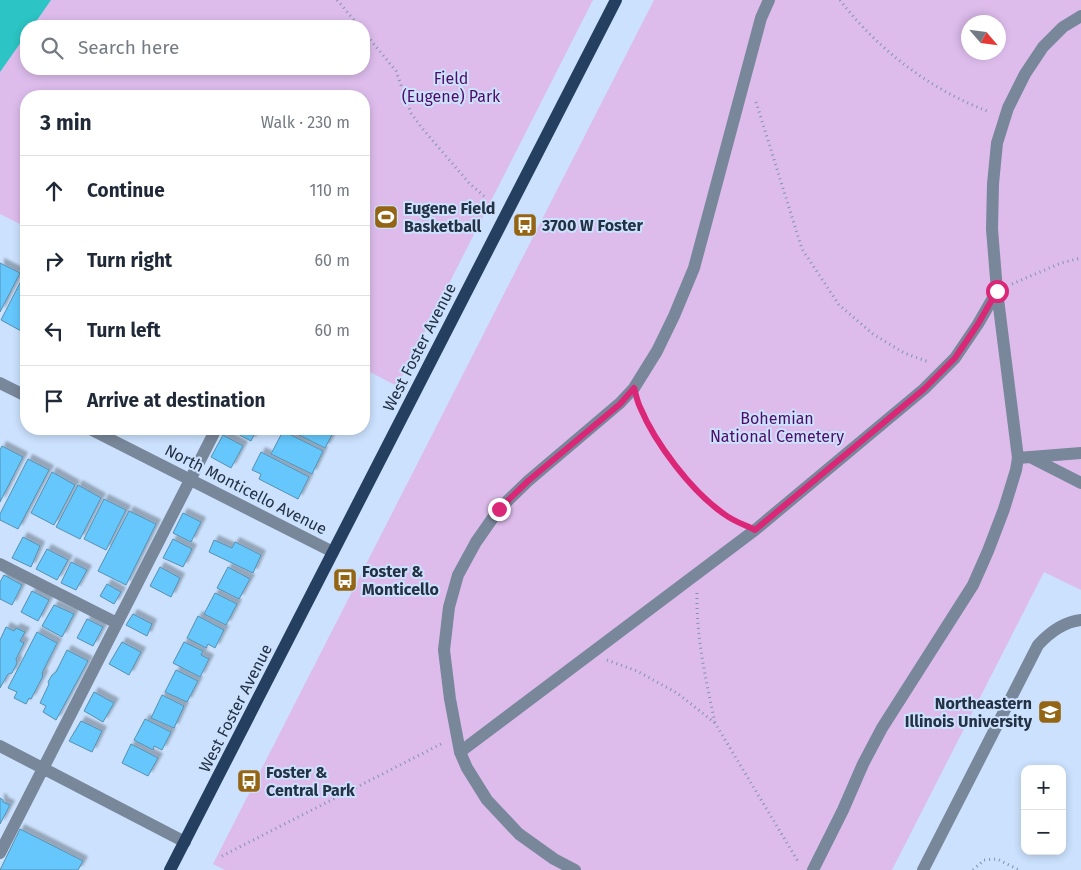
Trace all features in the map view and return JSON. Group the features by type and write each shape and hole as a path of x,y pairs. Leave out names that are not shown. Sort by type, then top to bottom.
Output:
{"main road":[{"name":"West Foster Avenue","path":"170,870 616,0"}],"street":[{"path":"575,870 554,859 519,834 487,800 466,768 457,736 444,650 449,607 458,575 476,542 499,509 528,481 620,404 634,388 666,334 694,268 761,18 769,0"},
{"path":"813,870 882,728 973,585 1004,509 1016,470 1024,458 997,291 992,229 993,184 997,143 1008,108 1025,74 1043,47 1063,27 1081,16"},
{"path":"460,752 755,530 924,389 955,358 997,291"},
{"path":"0,383 20,393"},
{"name":"North Monticello Avenue","path":"102,435 333,552"},
{"path":"0,854 213,435"},
{"path":"1024,458 1081,453"},
{"path":"1024,458 1081,483"},
{"path":"0,564 118,623"},
{"path":"924,870 1038,644 1047,635 1061,626 1081,620"},
{"path":"0,746 185,842"}],"path":[{"path":"336,0 354,20"},
{"path":"840,0 885,50 931,83 971,105 1005,117"},
{"path":"370,39 396,71 411,113 421,127 470,184 485,197"},
{"path":"755,98 802,248 839,305 872,334 904,353 945,367"},
{"path":"997,291 1061,263 1081,258"},
{"path":"634,388 640,407 654,434 673,462 701,495 725,515 755,530"},
{"path":"698,572 697,610 700,652 715,723 803,870"},
{"path":"589,655 637,671 677,693 715,723"},
{"path":"222,856 457,736"},
{"path":"973,870 984,860 997,859 1019,870"}],"green space":[{"name":"Field (Eugene) Park","path":"0,0 593,0 397,386 370,372 370,90 20,90 20,224 0,214"},
{"name":"Bohemian National Cemetery","path":"654,0 1081,0 1081,590 1044,572 892,870 225,870 213,864"}],"shaded area":[{"path":"0,0 51,0 37,20 20,20 20,44 0,72"}],"building":[{"path":"0,263 20,273 0,312"},
{"path":"20,283 20,330 1,320"},
{"path":"223,435 243,446 231,468 211,457"},
{"path":"240,435 254,435 251,441"},
{"path":"281,435 291,435 323,451 312,474 271,454"},
{"path":"299,435 332,435 325,448"},
{"path":"2,446 23,457 0,502 0,450"},
{"path":"261,452 309,477 298,499 259,479 261,474 252,470"},
{"path":"28,459 49,470 18,529 0,520 0,514"},
{"path":"52,472 75,485 54,525 31,513"},
{"path":"78,485 101,498 80,539 56,527"},
{"path":"104,499 126,510 106,550 84,539"},
{"path":"129,511 156,524 126,585 98,571"},
{"path":"183,513 201,522 191,542 173,533"},
{"path":"23,537 40,546 31,567 12,558"},
{"path":"173,539 192,549 183,567 163,558"},
{"path":"214,540 232,548 235,542 261,555 253,573 209,552"},
{"path":"47,549 68,560 57,580 36,569"},
{"path":"71,562 87,570 76,590 61,583"},
{"path":"160,567 180,578 171,597 150,586"},
{"path":"228,567 250,579 239,599 217,588"},
{"path":"4,575 22,585 12,605 0,599 0,582"},
{"path":"107,584 121,592 114,604 100,596"},
{"path":"32,591 49,600 38,621 21,612"},
{"path":"215,593 237,604 226,625 204,614"},
{"path":"54,605 74,614 62,637 42,626"},
{"path":"133,614 152,624 147,636 126,625"},
{"path":"198,616 224,630 215,648 208,644 206,648 187,638"},
{"path":"87,619 103,627 93,646 77,638"},
{"path":"6,627 14,631 16,628 25,632 20,641 24,643 12,673 8,674 0,688 0,640"},
{"path":"37,632 57,643 42,673 43,676 31,699 29,698 26,704 14,698 17,692 8,688"},
{"path":"122,642 141,652 129,675 109,664"},
{"path":"184,642 203,651 201,655 209,659 200,677 173,663"},
{"path":"67,650 88,661 56,720 43,712 46,706 40,703 49,684 48,682 56,672"},
{"path":"176,670 198,681 187,702 165,692"},
{"path":"94,692 114,703 103,722 84,711"},
{"path":"162,695 184,706 174,728 151,718"},
{"path":"145,719 171,732 162,750 154,746 153,750 134,740"},
{"path":"81,721 102,731 92,752 69,741"},
{"path":"131,744 158,758 148,776 122,763"},
{"path":"0,798 3,802 10,805 0,824"},
{"path":"20,829 83,861 78,870 0,870"}],"place":[{"name":"Eugene Field Basketball","path":"386,217"},
{"name":"3700 W Foster","path":"525,225"},
{"name":"Foster & Monticello","path":"345,580"},
{"name":"Northeastern Illinois University","path":"1050,712"},
{"name":"Foster & Central Park","path":"249,781"}],"route":[{"path":"499,509 528,481 620,404 634,388 640,407 654,434 673,462 701,495 725,515 755,530 924,389 955,358 997,291"}]}
